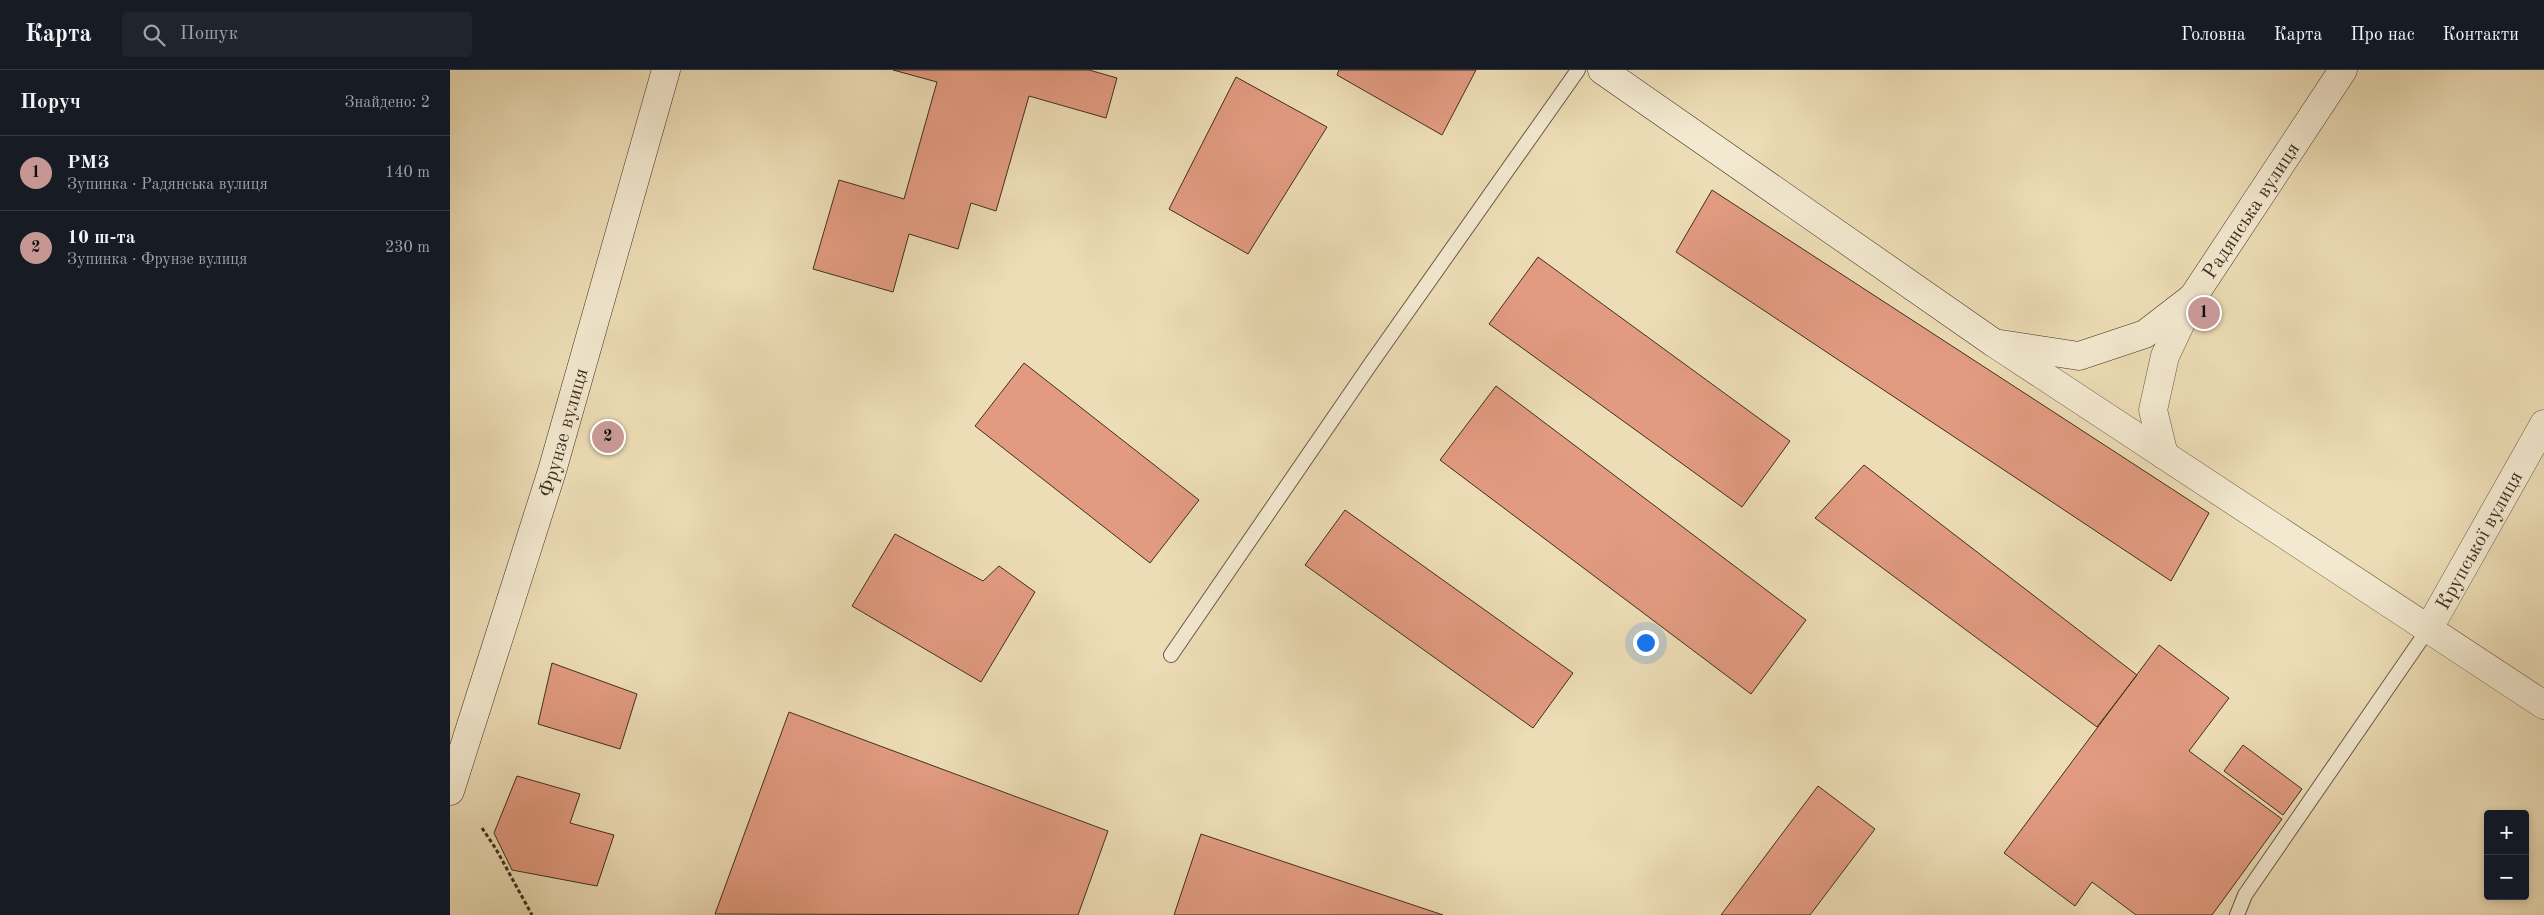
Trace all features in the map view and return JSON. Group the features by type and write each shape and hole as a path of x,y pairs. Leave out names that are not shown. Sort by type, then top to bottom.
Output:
{"main road":[{"name":"Фрунзе вулиця","path":"450,791 552,471 666,70"},
{"path":"1602,70 1994,343 2544,704"},
{"name":"Радянська вулиця","path":"1994,343 2079,356 2145,334 2193,297 2343,70"},
{"path":"2164,455 2153,410 2165,356 2193,297"},
{"name":"Крупської вулиця","path":"2429,628 2544,424"}],"lane":[{"path":"1171,655 1383,346 1578,70"},
{"path":"2237,915 2245,895 2429,628"}],"path":[{"path":"482,828 532,915"}],"building":[{"path":"893,70 1089,70 1117,78 1106,118 1029,96 996,211 971,203 958,249 909,234 893,292 813,269 839,180 904,199 937,82"},
{"path":"1339,70 1476,70 1442,135 1337,75"},
{"path":"1236,77 1327,127 1248,254 1169,209"},
{"path":"1712,190 2209,513 2171,581 1676,252"},
{"path":"1538,257 1790,441 1742,507 1489,324"},
{"path":"1024,363 1199,500 1150,563 975,426"},
{"path":"1496,386 1806,620 1751,694 1440,460"},
{"path":"1864,465 2137,675 2097,727 1815,518"},
{"path":"1345,510 1573,673 1533,728 1305,565"},
{"path":"895,534 983,581 999,566 1035,592 981,682 852,606"},
{"path":"2159,645 2229,698 2189,751 2282,819 2212,915 2136,915 2092,882 2075,906 2004,853"},
{"path":"552,663 637,694 620,749 538,724"},
{"path":"789,712 1108,831 1078,915 715,914"},
{"path":"2243,745 2302,789 2283,815 2224,771"},
{"path":"517,776 580,794 570,823 614,835 597,886 512,870 494,833"},
{"path":"1818,786 1875,829 1810,915 1721,915"},
{"path":"1201,834 1443,915 1174,915"}],"place":[{"name":"РМЗ","path":"2204,313"},
{"name":"10 ш-та","path":"608,437"}]}
